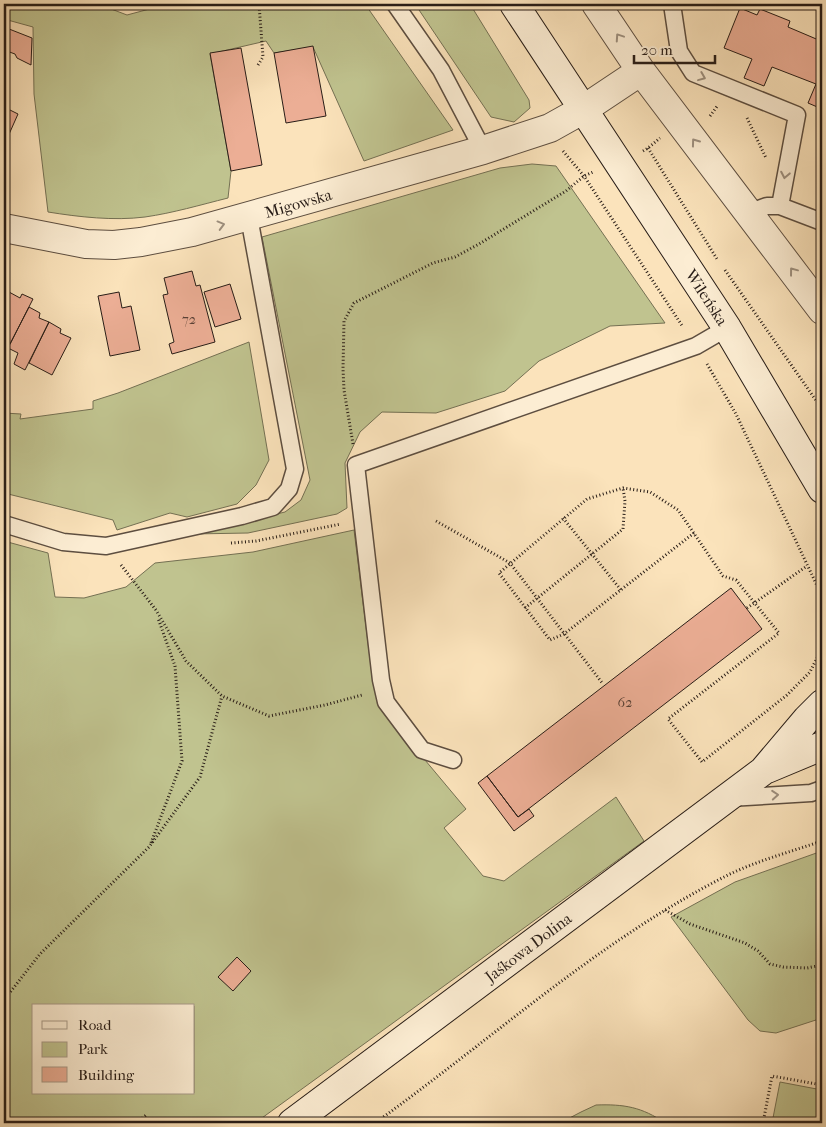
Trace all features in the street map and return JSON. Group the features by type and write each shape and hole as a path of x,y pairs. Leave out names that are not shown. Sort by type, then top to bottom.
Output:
{"street":[{"name":"Wileńska","path":"514,4 727,328 822,489"},
{"path":"596,4 641,70 822,310"},
{"path":"584,110 641,70"},
{"name":"Migowska","path":"4,228 86,244 114,245 192,232 483,150 550,128 584,110"},
{"name":"Jaśkowa Dolina","path":"292,1123 763,771 822,704"},
{"name":"Jaśkowa Dolina","path":"763,771 822,746"}],"lane":[{"path":"394,4 441,70 483,150"},
{"path":"672,4 679,51 693,73 796,115 781,200"},
{"path":"748,213 781,200"},
{"path":"781,200 822,222"},
{"path":"4,524 63,542 106,546 242,516 273,507 289,489 295,468 249,217"},
{"path":"453,760 422,750 386,702 380,680 356,465 696,346 727,328"},
{"path":"727,799 810,793 822,789"}],"path":[{"path":"258,65 263,57 259,4"},
{"path":"735,91 781,200"},
{"path":"648,148 718,259"},
{"path":"356,465 348,422 343,368 344,321 354,303 433,263 455,257 566,191 584,176"},
{"path":"723,267 822,409"},
{"path":"525,608 623,529 625,501 623,488"},
{"path":"694,533 564,634 550,640 499,573 587,498 623,488 650,492 678,510 694,533 723,576 736,580 779,633 668,719 702,762 788,695 810,672 822,648"},
{"path":"563,518 621,590"},
{"path":"436,520 510,563 603,684"},
{"path":"106,546 156,610 186,661 222,696 269,716 325,705 363,694 380,680"},
{"path":"747,608 807,566"},
{"path":"822,594 822,602"},
{"path":"149,848 182,761 174,666 156,610"},
{"path":"4,1000 40,954 149,848 200,777 222,696"},
{"path":"375,1123 595,957 665,910 745,868 822,841"},
{"path":"665,910 690,924 745,943 758,951 770,964 783,967 808,968 822,965"},
{"path":"763,1123 772,1076 822,1085"},
{"path":"136,1123 146,1116"}],"green space":[{"path":"4,4 98,4 127,15 157,7 158,4 365,4 453,130 364,161 313,47 274,53 266,41 210,54 231,171 228,198 166,213 121,219 48,212 34,94 33,27 4,19"},
{"path":"415,4 470,4 529,100 530,108 514,122 491,117"},
{"path":"532,164 556,166 665,323 610,326 539,361 505,391 436,413 382,412 360,432 345,463 347,508 337,514 248,533 193,534 285,512 301,500 310,480 262,237 500,168"},
{"path":"249,342 269,460 256,485 237,504 187,517 170,513 117,530 113,520 4,493 4,413 21,414 20,419 93,409 93,401"},
{"path":"354,530 373,683 379,705 466,809 444,828 483,876 504,881 616,797 644,841 255,1123 4,1123 4,541 48,553 55,597 84,598 126,587 155,563 253,552"},
{"path":"822,851 822,1018 776,1033 760,1031 748,1020 671,917 735,882"},
{"path":"780,1082 822,1090 822,1123 772,1123"},
{"path":"596,1105 615,1105 640,1110 665,1123 560,1123"}],"building":[{"path":"740,8 757,15 760,9 790,21 788,27 821,41 822,37 822,109 808,103 816,84 772,67 764,86 744,78 752,59 724,48"},
{"path":"4,27 32,38 31,65 17,58 15,54 4,50"},
{"path":"313,46 326,116 286,123 274,53"},
{"path":"241,48 262,165 231,171 210,53"},
{"path":"4,107 18,114 6,141 4,140"},
{"path":"192,271 196,286 200,285 215,342 172,354 169,344 174,342 163,295 168,294 164,278"},
{"path":"230,284 241,319 215,327 204,292"},
{"path":"9,292 20,298 22,294 33,299 10,344 4,341 4,302"},
{"path":"119,292 122,308 131,306 140,350 110,356 98,296"},
{"path":"29,307 40,313 39,318 49,322 25,370 14,364 18,353 8,348"},
{"path":"49,322 61,329 60,333 71,338 52,375 29,363"},
{"path":"731,588 762,629 518,817 487,776"},
{"path":"487,776 518,817 529,809 534,816 514,831 478,783"},
{"path":"237,957 251,971 233,991 218,977"}]}
